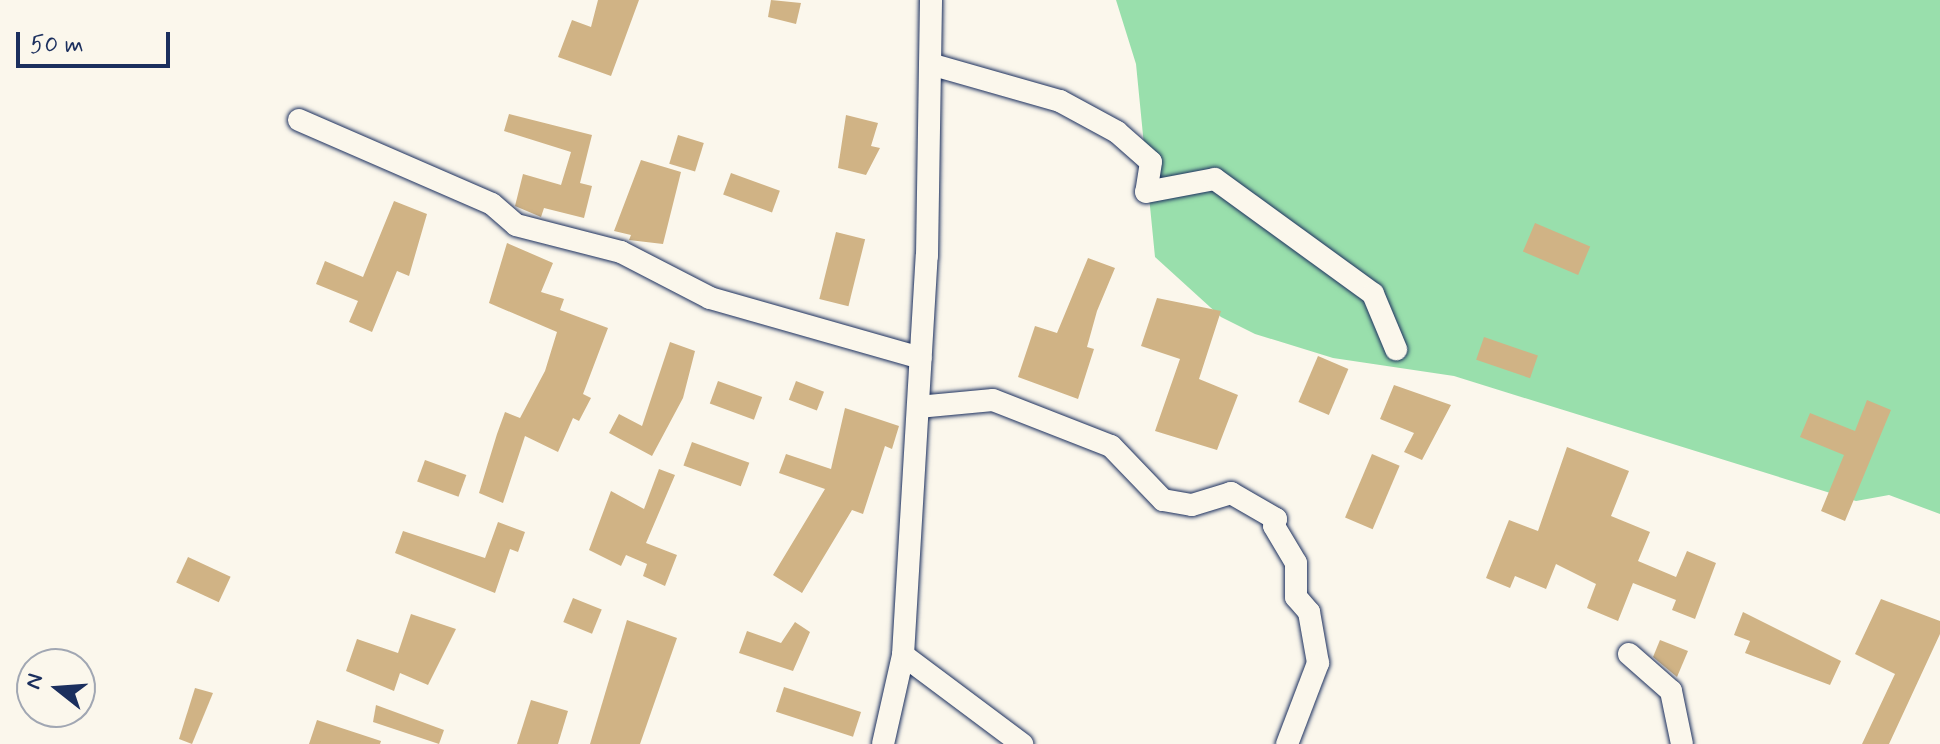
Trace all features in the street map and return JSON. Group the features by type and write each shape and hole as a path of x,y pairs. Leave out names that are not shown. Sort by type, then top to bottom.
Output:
{"street":[{"path":"883,744 903,655 921,358 931,0"},
{"path":"930,64 1060,101 1117,132 1151,162 1146,192 1215,179 1373,294 1396,349"},
{"path":"299,120 492,204 516,225 621,252 710,298 921,358"},
{"path":"918,407 993,400 1111,446 1163,500 1192,505 1231,493 1276,519 1274,526 1296,563 1296,597 1309,612 1318,663 1287,744"},
{"path":"1629,654 1671,691 1682,744"},
{"path":"903,655 1022,744"}],"green space":[{"path":"1116,0 1940,0 1940,514 1889,495 1856,501 1454,376 1333,358 1255,334 1221,317 1155,257 1136,64"}],"building":[{"path":"598,0 639,0 611,76 558,57 572,20 591,27"},
{"path":"771,0 801,3 796,24 768,17"},
{"path":"509,114 592,135 580,183 592,186 584,218 544,208 541,217 515,206 523,174 561,185 571,152 504,131"},
{"path":"846,115 878,123 871,146 880,148 866,175 838,168"},
{"path":"678,135 704,143 695,172 669,164"},
{"path":"641,160 681,172 663,244 629,240 631,235 614,231"},
{"path":"731,173 780,191 772,212 723,195"},
{"path":"394,201 427,214 409,276 397,271 372,332 349,322 358,301 316,284 325,261 363,277"},
{"path":"1535,223 1590,246 1578,275 1523,252"},
{"path":"836,232 865,239 848,306 819,299"},
{"path":"507,243 553,263 541,292 564,299 560,310 608,328 583,394 591,398 579,421 573,418 558,452 525,436 503,503 479,493 497,434 505,412 520,418 545,371 557,332 489,303"},
{"path":"1088,258 1115,268 1097,311 1087,347 1094,349 1078,399 1018,377 1035,326 1057,333"},
{"path":"1157,298 1221,311 1199,379 1238,395 1217,450 1155,431 1180,359 1141,346"},
{"path":"1484,337 1538,356 1530,378 1476,360"},
{"path":"670,342 695,351 683,398 652,456 609,433 619,414 642,426"},
{"path":"1318,356 1348,369 1329,415 1298,402"},
{"path":"718,381 762,397 754,420 710,404"},
{"path":"796,381 824,392 817,410 789,400"},
{"path":"1394,385 1451,405 1422,460 1404,452 1414,433 1380,419"},
{"path":"1867,400 1891,410 1845,521 1821,511 1844,455 1800,437 1810,413 1855,431"},
{"path":"845,408 899,426 892,449 885,446 863,514 852,510 802,593 773,575 825,489 779,473 786,454 831,469"},
{"path":"692,442 749,463 741,486 683,465"},
{"path":"1567,447 1629,471 1611,516 1650,532 1638,561 1676,577 1687,551 1716,563 1695,619 1672,610 1676,600 1633,583 1618,621 1587,608 1596,584 1556,564 1546,589 1515,576 1510,588 1486,578 1509,520 1538,531"},
{"path":"1372,454 1400,466 1373,529 1345,518"},
{"path":"425,460 466,475 458,497 417,482"},
{"path":"659,469 675,475 646,543 677,555 665,586 643,576 647,564 626,555 621,566 589,550 611,491 644,509"},
{"path":"498,522 525,532 518,552 510,549 495,593 395,553 403,531 485,558"},
{"path":"188,557 231,577 219,602 176,582"},
{"path":"573,598 602,610 592,634 563,622"},
{"path":"1881,599 1940,621 1940,634 1889,744 1862,744 1895,674 1855,654"},
{"path":"1743,612 1841,661 1830,685 1745,653 1750,641 1734,635"},
{"path":"411,614 456,629 428,685 400,673 394,691 346,671 357,639 398,653"},
{"path":"627,620 677,638 640,744 590,744"},
{"path":"795,622 810,632 793,671 739,653 747,631 781,643"},
{"path":"1660,640 1688,651 1677,677 1653,657"},
{"path":"784,687 861,712 853,737 776,712"},
{"path":"195,688 213,693 192,744 179,739"},
{"path":"531,700 568,711 558,744 517,744"},
{"path":"376,705 444,730 439,744 373,722"},
{"path":"317,720 381,741 380,744 309,744"}]}
